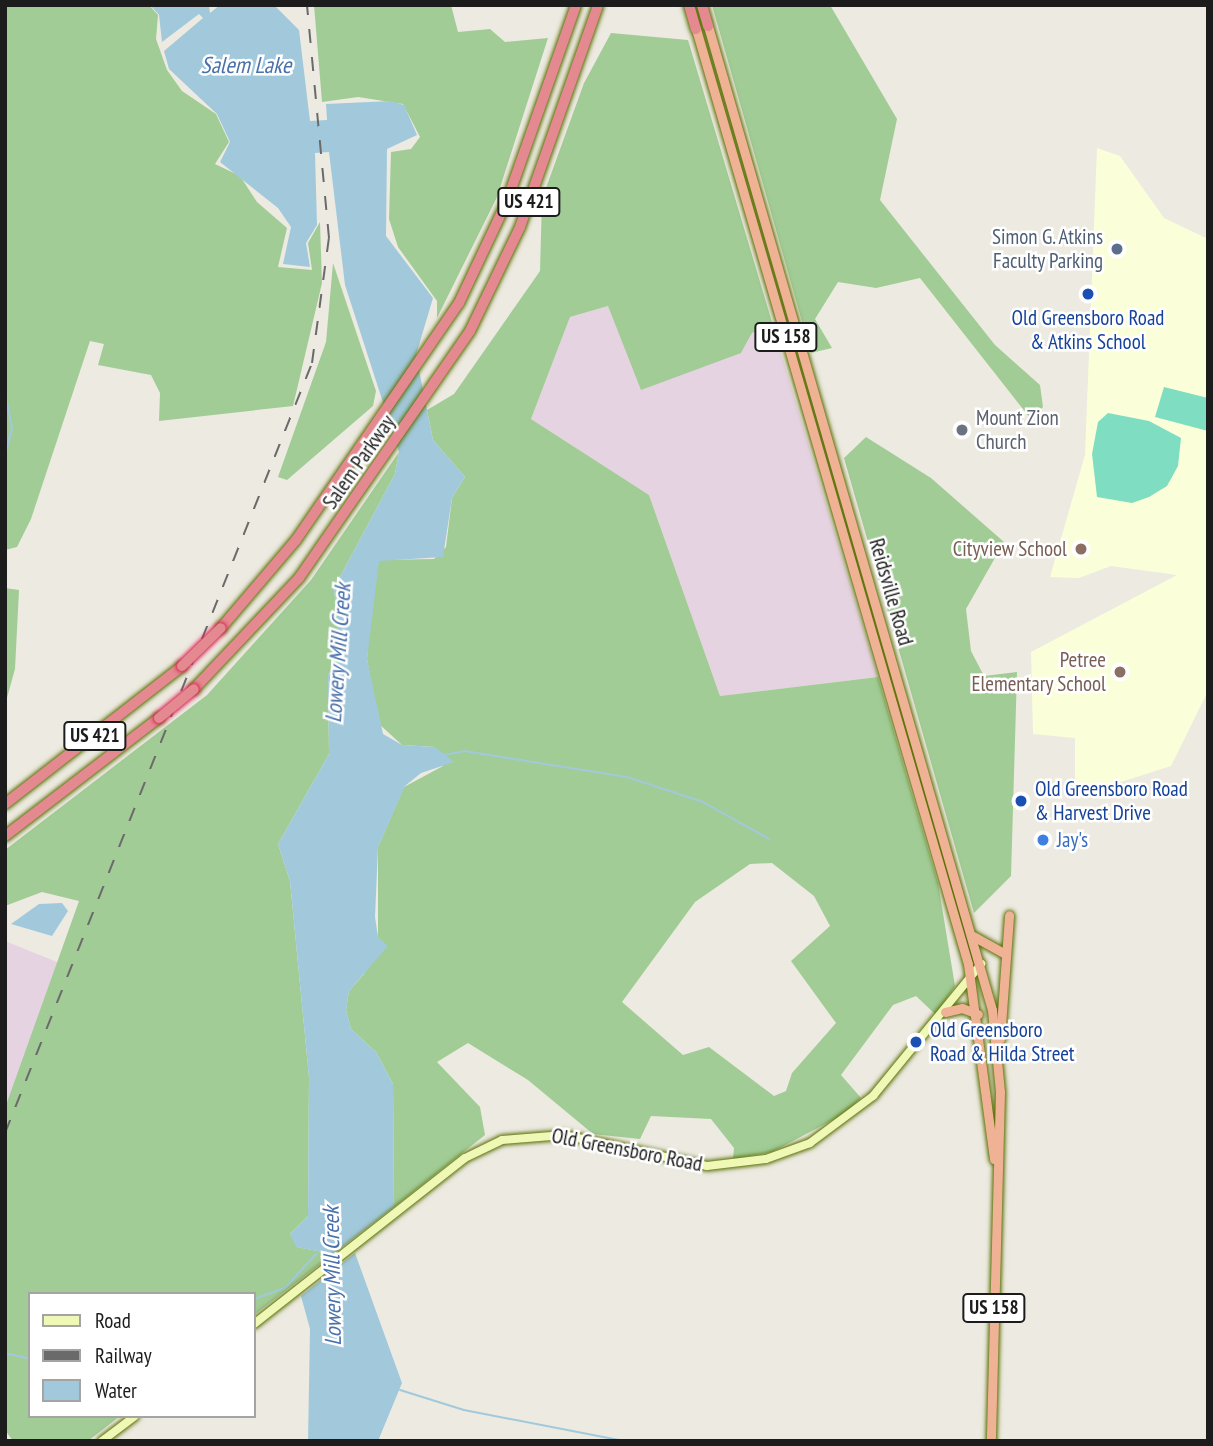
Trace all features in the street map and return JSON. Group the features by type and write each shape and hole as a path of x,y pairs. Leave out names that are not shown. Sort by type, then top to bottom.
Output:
{"highway":[{"name":"Salem Parkway","path":"5,804 182,666 221,628 279,562 427,352 500,218 576,5"},
{"name":"Salem Parkway","path":"5,836 194,689 284,597 383,461 434,387 513,245 598,5"},
{"name":"US 158","path":"689,5 696,29"},
{"name":"US 158","path":"702,5 708,26"},
{"name":"Reidsville Road","path":"708,26 981,964 998,1059 991,1441"},
{"name":"Reidsville Road","path":"696,29 971,979 978,1014 996,1175"},
{"path":"998,1059 1009,915"},
{"path":"973,936 1004,953"},
{"path":"945,1012 961,1008 978,1014"}],"main road":[{"name":"Old Greensboro Road","path":"256,1322 468,1156 511,1137 564,1136 706,1166 787,1153 855,1113 945,1012 981,964"},
{"path":"102,1441 132,1418"}],"shaded area":[{"path":"1097,148 1120,156 1164,218 1208,239 1208,691 1171,766 1099,789 1075,784 1075,738 1033,734 1031,652 1177,575 1111,566 1079,578 1050,577 1085,455"},
{"path":"608,306 741,353 752,333 772,322 878,677 720,696 649,495 531,419 570,317"},
{"path":"5,941 62,964 5,1110"}],"green space":[{"path":"5,5 149,5 158,15 156,39 167,70 182,91 216,114 229,142 215,164 240,176 257,202 287,228 278,267 312,270 308,243 320,222 322,283 293,406 159,421 160,393 151,375 98,365 104,344 90,341 31,519 17,547 5,550"},
{"path":"314,5 451,5 458,32 490,29 505,42 548,38 497,197 437,318 437,301 398,247 389,219 391,152 411,149 420,137 403,104 358,97 322,102"},
{"path":"712,5 830,5 897,119 880,200 995,345 1040,385 1043,407 1030,418 920,278 876,288 838,282 815,319 832,348 811,353"},
{"path":"611,33 688,40 772,322 752,333 741,353 641,390 608,306 570,317 531,419 649,495 720,696 878,677 938,883 955,986 936,1015 916,996 893,1005 841,1075 861,1098 844,1114 772,1152 733,1159 734,1148 711,1119 651,1116 640,1139 593,1134 528,1080 468,1043 437,1062 480,1107 485,1135 394,1207 393,1084 376,1052 351,1029 346,1010 349,991 364,974 378,937 378,847 404,787 443,766 435,747 402,745 378,723 367,659 374,571 379,560 434,559 446,547 452,498 465,477 433,440 427,410 454,394 540,271 542,199 584,83","holes":["772,863 814,896 830,926 791,961 836,1023 792,1073 786,1091 774,1096 709,1047 683,1055 622,1002 695,902 750,864"]},
{"path":"333,263 376,391 373,406 287,480 278,477 326,342"},
{"path":"1164,387 1208,398 1208,431 1155,417"},
{"path":"1108,413 1149,421 1181,438 1178,466 1167,486 1132,503 1097,497 1092,454 1098,422"},
{"path":"866,437 931,478 1004,542 966,609 971,651 984,676 1017,672 1011,876 974,913 844,458"},
{"path":"399,452 395,474 334,588 341,659 328,675 329,754 278,844 290,881 309,1077 308,1216 290,1234 297,1247 333,1254 256,1313 256,1292 28,1292 28,1418 117,1418 88,1441 13,1441 5,1430 5,1108 79,901 42,892 5,906 5,850 207,695 311,580"},
{"path":"5,588 19,590 15,669 5,705"}],"water":[{"name":"Salem Lake","path":"150,5 209,5 210,13 220,5 275,6 299,30 310,121 327,120 326,104 391,101 404,105 417,135 387,149 386,236 433,298 416,355 433,440 465,477 452,498 443,557 379,561 367,659 383,734 402,745 435,747 454,762 421,773 405,786 378,847 375,917 378,937 388,946 349,991 346,1010 351,1029 376,1052 393,1084 394,1207 333,1254 296,1247 290,1234 308,1216 309,1077 290,881 278,844 329,754 328,675 341,659 334,588 395,474 399,452 345,285 329,152 315,153 317,225 306,243 310,267 283,264 291,227 278,208 220,162 230,142 217,114 169,69 164,51 203,18 199,14 162,42 159,15"},
{"path":"62,903 68,911 52,936 11,924 39,904"},
{"name":"Lowery Mill Creek","path":"355,1253 402,1383 378,1441 308,1441 310,1329 301,1296"}],"waterway":[{"path":"5,392 12,428 5,456"},
{"path":"444,755 464,751 627,777 703,802 769,839"},
{"name":"Lowery Mill Creek","path":"256,1298 285,1288 316,1254"},
{"path":"5,1353 28,1359"},
{"path":"400,1390 464,1410 624,1441"}],"railway":[{"path":"5,1133 312,363 329,238 307,5"}],"place":[{"name":"Simon G. Atkins Faculty Parking","path":"1117,249"},
{"name":"Old Greensboro Road & Atkins School","path":"1088,294"},
{"name":"Mount Zion Church","path":"962,430"},
{"name":"Cityview School","path":"1081,549"},
{"name":"Petree Elementary School","path":"1120,672"},
{"name":"Old Greensboro Road & Harvest Drive","path":"1021,801"},
{"name":"Jay's","path":"1043,840"},
{"name":"Old Greensboro Road & Hilda Street","path":"916,1042"}]}
